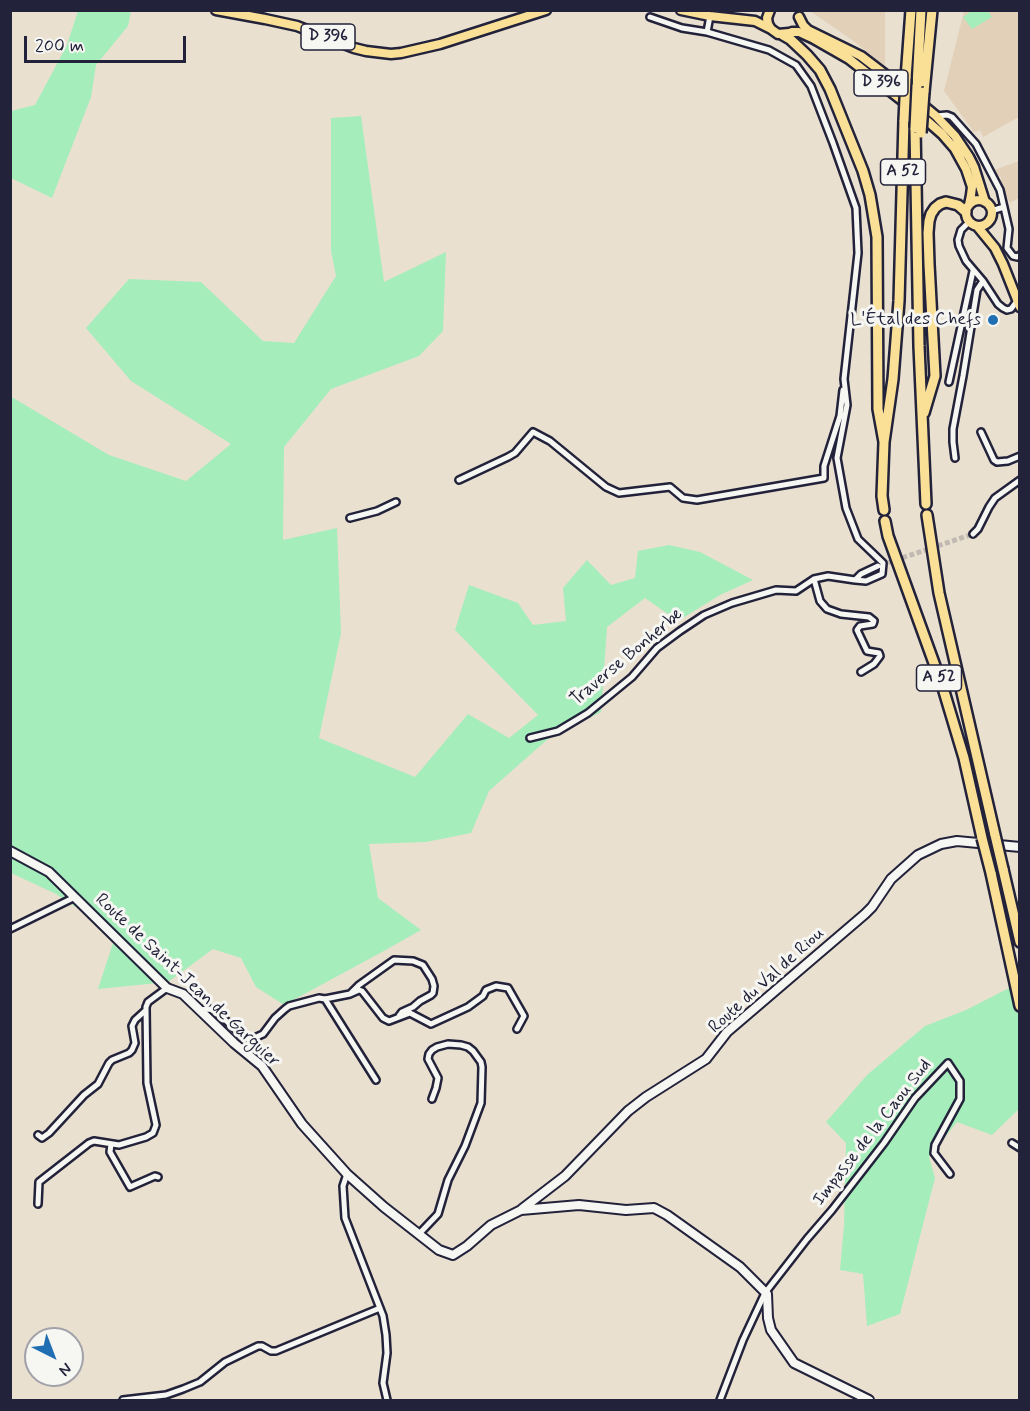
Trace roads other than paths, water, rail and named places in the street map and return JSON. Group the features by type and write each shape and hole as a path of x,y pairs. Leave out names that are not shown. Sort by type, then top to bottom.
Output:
{"highway":[{"name":"A 52","path":"884,510 882,496 884,442 899,301 904,120 910,10"},
{"path":"920,89 921,10"},
{"path":"920,89 932,10"},
{"path":"788,33 790,39 820,70 830,89 870,195 877,237 878,409 884,442"},
{"name":"A 52","path":"920,89 916,255 926,504"},
{"path":"922,422 935,376 928,233 931,214 935,208 946,202 958,205 968,213"},
{"name":"A 52","path":"927,515 939,593 1020,942"},
{"name":"A 52","path":"885,521 888,536 943,688 964,758 1020,1006"}],"main road":[{"name":"D 396","path":"216,10 297,26 354,48 391,54 440,44 546,10"},
{"path":"681,10 755,21 774,32 788,33 799,22 798,14"},
{"path":"707,13 756,15 770,11"},
{"path":"770,11 767,18 771,29"},
{"name":"D 396","path":"798,14 808,30 861,56 936,116 955,136 969,157 985,202"},
{"name":"D 396","path":"788,33 798,32 849,59 942,134 955,149 966,169 972,188 968,213"},
{"path":"995,248 989,221 990,206 985,202 976,201 968,213 995,248 1018,304"},
{"path":"978,226 989,221"}],"street":[{"path":"707,13 707,32"},
{"path":"459,480 515,453 533,432 550,441 606,487 619,493 670,487 683,498 697,500 824,478 824,466 840,416 858,253 856,208 833,143 811,86 795,65 769,50 707,32 682,28 650,17"},
{"path":"936,116 952,117 972,138 996,182 1004,207 1010,229 1007,248 1012,256 1020,255"},
{"path":"991,211 1004,207"},
{"path":"968,213 959,235 958,246 966,261 998,304 1007,310 1018,304"},
{"path":"949,382 973,271"},
{"path":"955,458 952,429 977,290 983,281"},
{"path":"844,380 847,405 837,458 846,508 858,539 883,563 882,574 866,581 855,580"},
{"path":"981,432 997,462 1008,461 1020,456"},
{"path":"973,534 995,498 1020,480"},
{"path":"350,518 377,511 396,502"},
{"path":"855,580 861,574 878,566"},
{"name":"Traverse Bonherbe","path":"530,738 558,731 588,713 632,676 657,648 704,615 732,603 776,590 796,591 814,579 828,576 855,580"},
{"path":"814,579 820,601 827,609 841,614 869,617 874,621 873,624 860,626 857,630 867,651 879,653 880,656 874,664 861,672"},
{"name":"Route du Val de Riou","path":"521,1210 565,1176 628,1111 706,1059 727,1032 865,914 891,879 918,855 941,844 957,841 1020,847"},
{"name":"Route de Saint-Jean de Garguier","path":"10,851 49,872 167,988 183,994 234,1043 262,1066 302,1124 347,1174 384,1207 439,1250 453,1255 491,1225 521,1210 579,1205 619,1210 654,1208 740,1267 765,1293"},
{"path":"10,929 75,897"},
{"path":"350,994 361,983 394,960 413,961 423,965 432,979 433,993 402,1012 398,1018"},
{"path":"200,1010 214,1011 243,1036 252,1039 263,1034 275,1018 289,1006 319,998 325,999 359,990 383,1018 389,1021 410,1013 431,1024 468,1007 483,996 486,990 496,986 508,988 524,1016 517,1029"},
{"path":"38,1204 38,1186 42,1179 88,1143 94,1141 119,1145 150,1136 155,1129 147,1083 146,1010 148,1002 167,988"},
{"path":"325,999 376,1080"},
{"path":"38,1135 42,1138 49,1133 84,1095 98,1084 112,1060 132,1050 135,1043 132,1026 146,1010"},
{"path":"419,1234 438,1214 448,1180 465,1146 481,1103 482,1067 474,1051 468,1047 448,1044 432,1050 428,1059 438,1077 432,1100"},
{"name":"Impasse de la Caou Sud","path":"765,1293 884,1143 915,1098 948,1063 960,1081 960,1099 934,1153 950,1174"},
{"path":"1012,1143 1020,1148"},
{"path":"111,1144 110,1152 131,1190 154,1176 158,1177"},
{"path":"347,1174 343,1186 345,1218 380,1308 386,1335 387,1353 383,1383 387,1401"},
{"path":"720,1401 743,1340 765,1293"},
{"path":"765,1293 771,1330 794,1364 869,1401"},
{"path":"123,1401 166,1395 183,1389 200,1382 225,1362 258,1346 276,1351 380,1308"}],"tunnel":[{"path":"881,565 973,534"}],"place":[{"name":"L'Étal des Chefs","path":"993,320"}]}
